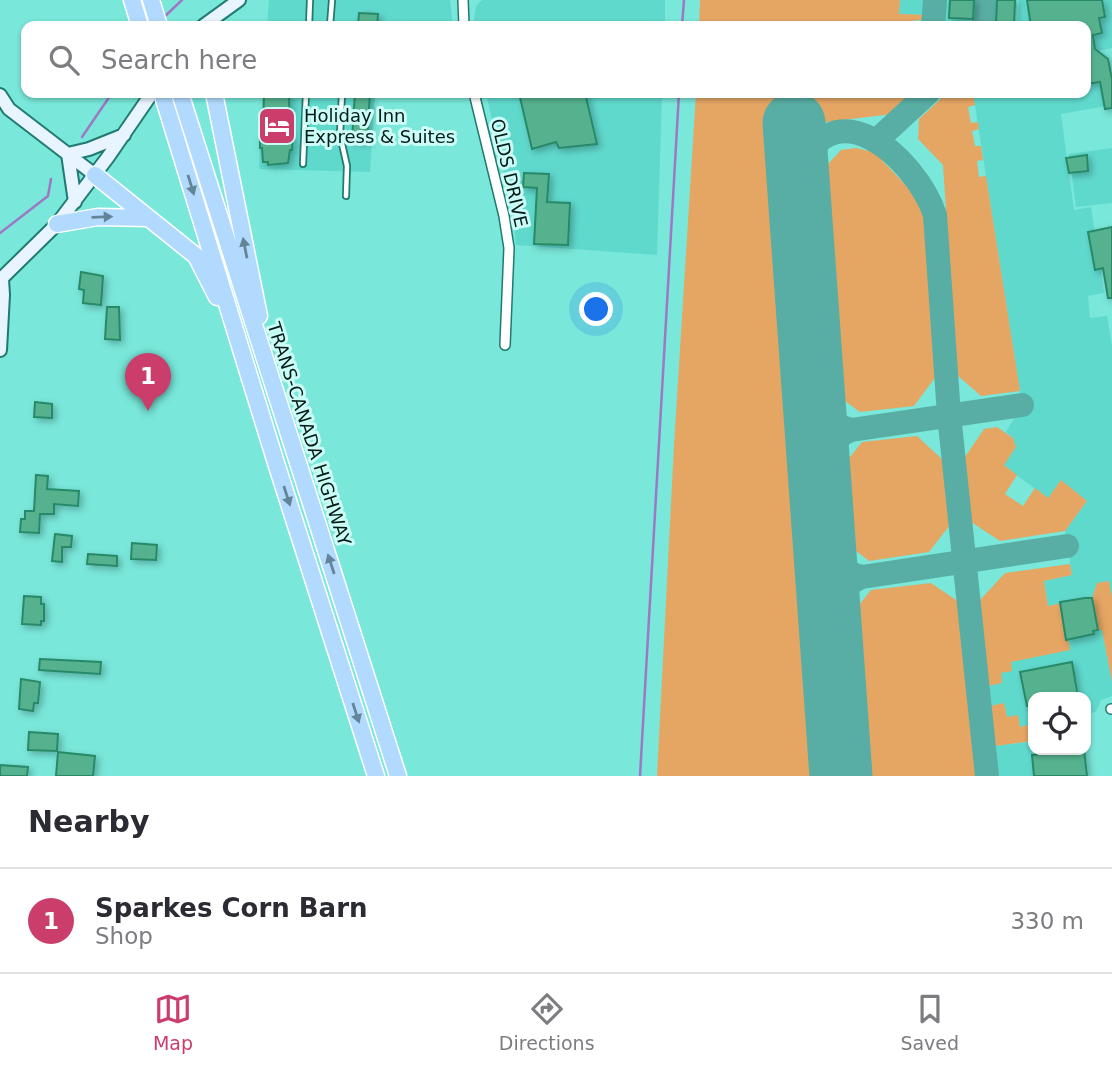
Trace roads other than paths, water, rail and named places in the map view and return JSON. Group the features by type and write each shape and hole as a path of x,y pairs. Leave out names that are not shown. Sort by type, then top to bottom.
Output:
{"highway":[{"path":"132,0 138,21"},
{"path":"151,0 157,21"},
{"path":"163,98 376,776"},
{"name":"TRANS-CANADA HIGHWAY","path":"182,98 398,776"},
{"path":"215,98 262,330 296,457"},
{"path":"95,175 196,256 216,293 276,463"},
{"path":"57,224 98,217 148,218"}],"street":[{"path":"208,21 239,0"},
{"path":"463,0 464,21"},
{"path":"0,95 9,109 95,175"},
{"path":"0,350 3,295 1,279 57,224 75,202 149,98"},
{"name":"OLDS DRIVE","path":"475,98 504,216 509,248 505,345"},
{"path":"68,154 124,135"},
{"path":"68,154 75,202"}],"lane":[{"path":"309,21 310,0"},
{"path":"330,21 332,0"},
{"path":"303,164 306,98"},
{"path":"342,98 340,135 347,166 346,196"}],"waterway":[{"path":"163,18 182,0"},
{"path":"682,21 684,0"},
{"path":"82,137 109,98"},
{"path":"640,776 679,98"},
{"path":"0,233 48,196 51,179"}],"place":[{"name":"Holiday Inn Express & Suites","path":"277,126"},
{"name":"Sparkes Corn Barn","path":"148,411"}]}
